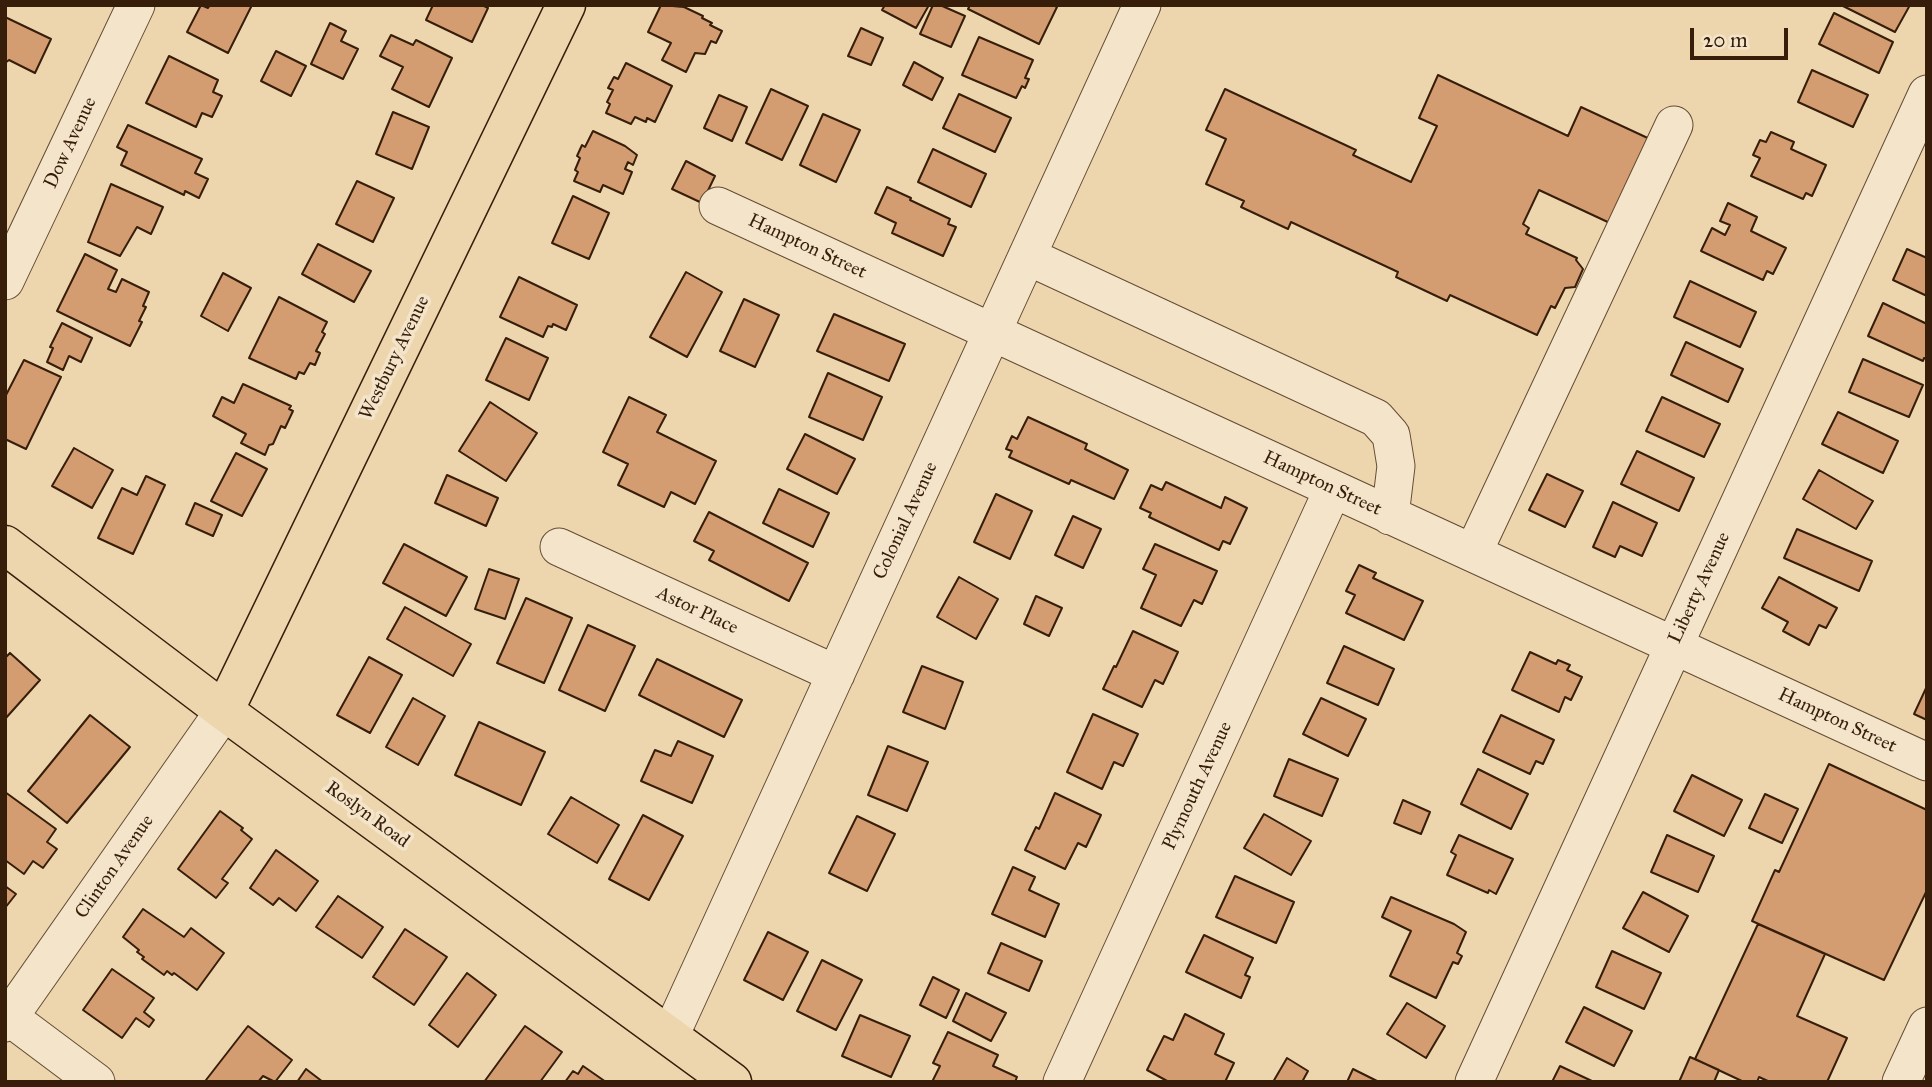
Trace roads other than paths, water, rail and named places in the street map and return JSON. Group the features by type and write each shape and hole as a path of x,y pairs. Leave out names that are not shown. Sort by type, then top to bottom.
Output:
{"main road":[{"name":"Westbury Avenue","path":"224,711 566,5"},
{"name":"Roslyn Road","path":"5,545 224,711 670,1036 712,1076"}],"street":[{"name":"Dow Avenue","path":"5,281 136,5"},
{"name":"Colonial Avenue","path":"670,1036 1142,5"},
{"name":"Liberty Avenue","path":"1474,1082 1927,94"},
{"path":"1473,553 1674,125"},
{"name":"Hampton Street","path":"718,206 1927,762"},
{"path":"1027,256 1376,418 1391,435 1396,466 1390,516"},
{"name":"Plymouth Avenue","path":"1062,1082 1333,489"},
{"name":"Astor Place","path":"559,547 836,674"},
{"name":"Clinton Avenue","path":"7,1018 224,711"},
{"path":"7,1018 96,1082"},
{"path":"1901,1082 1927,1026"}]}
